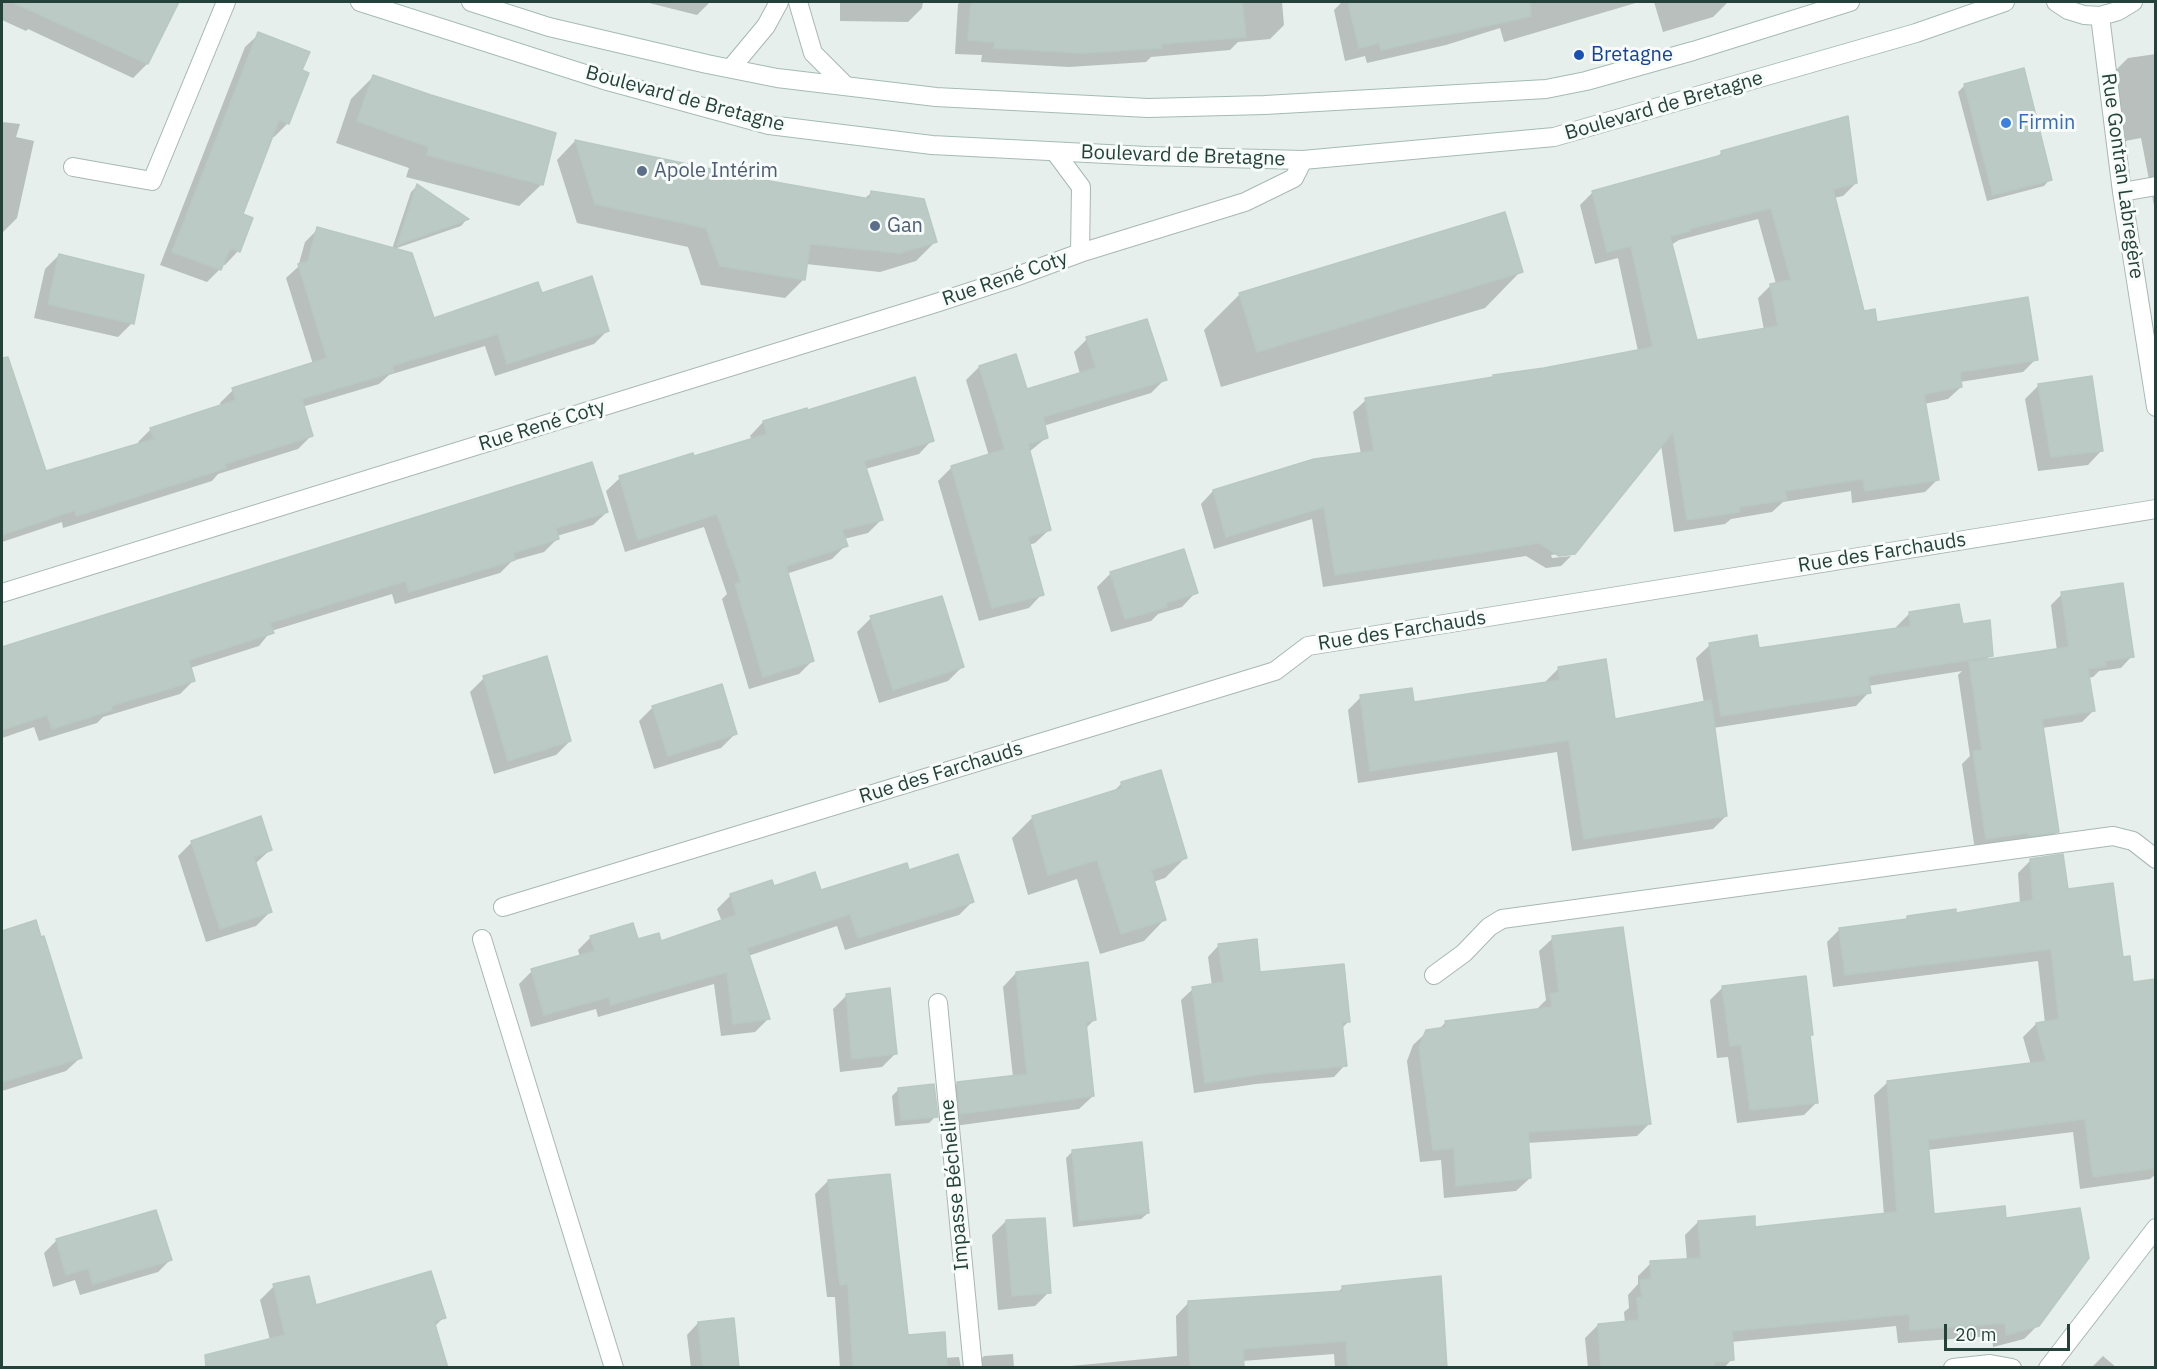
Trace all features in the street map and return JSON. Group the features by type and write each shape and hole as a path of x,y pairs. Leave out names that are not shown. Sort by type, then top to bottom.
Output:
{"street":[{"path":"73,167 152,181 226,2"},
{"name":"Boulevard de Bretagne","path":"360,2 604,80 770,125 932,145 1055,152 1304,160 1554,137 1916,33 2005,2"},
{"name":"Boulevard de Bretagne","path":"471,2 549,27 777,78 936,97 1148,108 1265,105 1546,89 1586,81 1693,51 1850,2"},
{"path":"731,68 766,26 779,2"},
{"path":"798,2 813,53 846,86"},
{"path":"2056,2 2068,10 2084,15 2100,16 2118,11 2133,2"},
{"name":"Rue Gontran Labregère","path":"2100,16 2122,192 2156,407"},
{"name":"Rue René Coty","path":"1055,152 1080,187 1080,253"},
{"name":"Rue René Coty","path":"2,593 936,303 1080,253 1245,202 1294,178 1304,160"},
{"path":"2122,192 2156,186"},
{"name":"Rue des Farchauds","path":"503,907 1275,671 1308,646 2156,509"},
{"path":"1434,975 1464,953 1489,927 1502,919 2113,836 2133,841 2156,859"},
{"path":"482,939 614,1368"},
{"name":"Impasse Bécheline","path":"938,1003 973,1368"},
{"path":"2048,1368 2156,1228"},
{"path":"1953,1368 1990,1364 2012,1368"}],"building":[{"path":"12,2 179,2 148,64"},
{"path":"971,2 1242,2 1246,37 1161,44 1162,48 1083,53 994,48 995,42 968,40"},
{"path":"1348,2 1530,2 1531,16 1381,50 1379,43 1359,48"},
{"path":"258,32 310,52 302,70 309,73 289,124 279,120 243,214 253,218 240,252 230,248 221,270 172,252"},
{"name":"Firmin","path":"2024,68 2052,180 1993,195 1964,84"},
{"path":"373,75 556,133 543,185 427,155 429,147 357,121"},
{"path":"1848,116 1857,183 1833,189 1864,311 1875,309 1877,322 2028,297 2038,360 1960,372 1962,387 1924,394 1939,480 1865,491 1863,479 1785,491 1787,500 1739,507 1740,512 1687,520 1673,432 1575,554 1559,556 1539,543 1335,575 1324,507 1226,537 1213,490 1314,459 1374,451 1365,398 1653,347 1631,246 1607,252 1592,191 1722,155 1721,151","holes":["1771,208 1791,280 1770,284 1778,326 1697,340 1670,236"]},
{"path":"575,140 753,178 870,199 871,191 924,199 937,242 900,253 810,244 805,280 720,266 706,228 595,204"},
{"path":"417,184 469,219 397,245"},
{"path":"1505,212 1523,272 1257,352 1239,293"},
{"path":"317,227 412,253 434,318 538,282 542,293 592,276 609,331 507,364 498,334 392,366 394,372 302,399 313,436 225,464 226,468 161,489 76,516 75,510 2,535 2,358 8,357 46,471 154,439 150,428 236,400 232,388 327,358 298,264 308,261"},
{"path":"59,254 144,275 134,324 48,304"},
{"path":"1147,319 1167,380 1043,417 1048,438 1028,444 1051,530 1028,537 1044,595 992,608 951,466 1005,449 979,366 1016,354 1027,389 1096,368 1086,337"},
{"path":"2092,376 2103,451 2051,457 2038,384"},
{"path":"915,377 934,441 864,461 883,520 842,530 848,546 786,566 814,661 763,677 735,584 741,582 717,514 638,540 619,476 693,453 694,456 767,434 763,421 807,408 808,410"},
{"path":"592,462 608,512 556,528 559,539 513,553 515,560 409,592 406,581 270,623 274,633 189,660 195,681 111,706 112,710 52,729 47,715 2,730 2,647"},
{"path":"1184,549 1198,593 1166,603 1167,607 1125,619 1110,572"},
{"path":"2123,583 2134,657 2105,661 2106,666 2088,669 2095,711 2042,719 2059,832 2029,836 2028,833 1986,839 1973,751 1982,750 1969,662 2069,647 2061,592"},
{"path":"942,596 964,667 893,690 870,616"},
{"path":"1959,604 1963,624 1990,620 1993,656 1868,676 1871,693 1721,716 1709,643 1757,635 1759,648 1911,626 1909,612"},
{"path":"547,656 571,741 508,761 483,676"},
{"path":"1606,659 1615,719 1711,700 1727,816 1584,839 1569,740 1370,771 1360,695 1412,688 1414,702 1560,680 1558,667"},
{"path":"722,684 737,734 668,756 652,706"},
{"path":"1161,770 1187,858 1151,870 1166,920 1121,934 1097,860 1048,875 1032,816 1122,788 1121,782"},
{"path":"261,816 272,850 254,857 272,912 220,929 191,841"},
{"path":"958,854 974,902 858,938 850,914 747,948 770,1019 733,1024 727,972 611,1005 609,997 544,1015 531,969 595,951 590,936 633,923 638,939 659,933 661,941 736,915 730,894 772,880 774,886 815,872 821,890 907,863 909,870"},
{"path":"2063,854 2068,889 2113,883 2123,957 2130,956 2133,982 2156,979 2156,1168 2093,1177 2085,1119 1928,1140 1934,1214 2005,1206 2006,1218 2080,1208 2089,1258 2039,1326 2006,1335 2005,1323 1910,1330 1909,1314 1732,1331 1734,1360 1714,1362 1715,1368 1601,1368 1598,1324 1639,1320 1637,1298 1642,1297 1640,1280 1651,1279 1650,1261 1701,1258 1698,1221 1755,1216 1755,1227 1897,1212 1887,1081 2046,1061 2036,1023 2059,1019 2051,949 1845,975 1839,928 1907,919 1907,916 1956,909 1956,913 2033,900 2030,859"},
{"path":"36,920 41,937 44,936 82,1058 2,1082 2,931"},
{"path":"1623,927 1651,1124 1528,1132 1531,1178 1456,1186 1454,1148 1433,1150 1419,1047 1426,1030 1446,1027 1445,1021 1552,1007 1550,994 1559,992 1552,936"},
{"path":"1257,939 1260,972 1344,964 1350,1022 1342,1022 1347,1066 1268,1073 1205,1083 1192,987 1224,982 1218,944"},
{"path":"1088,962 1096,1020 1086,1022 1094,1096 960,1114 957,1082 1027,1074 1016,972"},
{"path":"1806,976 1818,1103 1750,1110 1741,1045 1730,1046 1722,986"},
{"path":"890,988 897,1054 852,1059 846,994"},
{"path":"934,1084 938,1117 901,1120 898,1088"},
{"path":"1142,1142 1149,1213 1079,1221 1072,1150"},
{"path":"890,1174 908,1335 945,1332 947,1368 853,1368 848,1284 840,1285 828,1180"},
{"path":"156,1210 172,1260 93,1284 88,1268 66,1275 56,1239"},
{"path":"1045,1218 1051,1293 1012,1296 1006,1220"},
{"path":"431,1271 446,1318 434,1321 448,1368 206,1368 205,1355 285,1335 273,1284 309,1276 316,1305"},
{"path":"1441,1276 1447,1368 1348,1368 1346,1341 1243,1349 1244,1368 1190,1368 1188,1301 1343,1291 1342,1286"},
{"path":"734,1318 739,1368 703,1368 698,1322"}],"place":[{"name":"Bretagne","path":"1579,55"},
{"name":"Firmin","path":"2006,123"},
{"name":"Apole Intérim","path":"642,171"},
{"name":"Gan","path":"875,226"}]}
